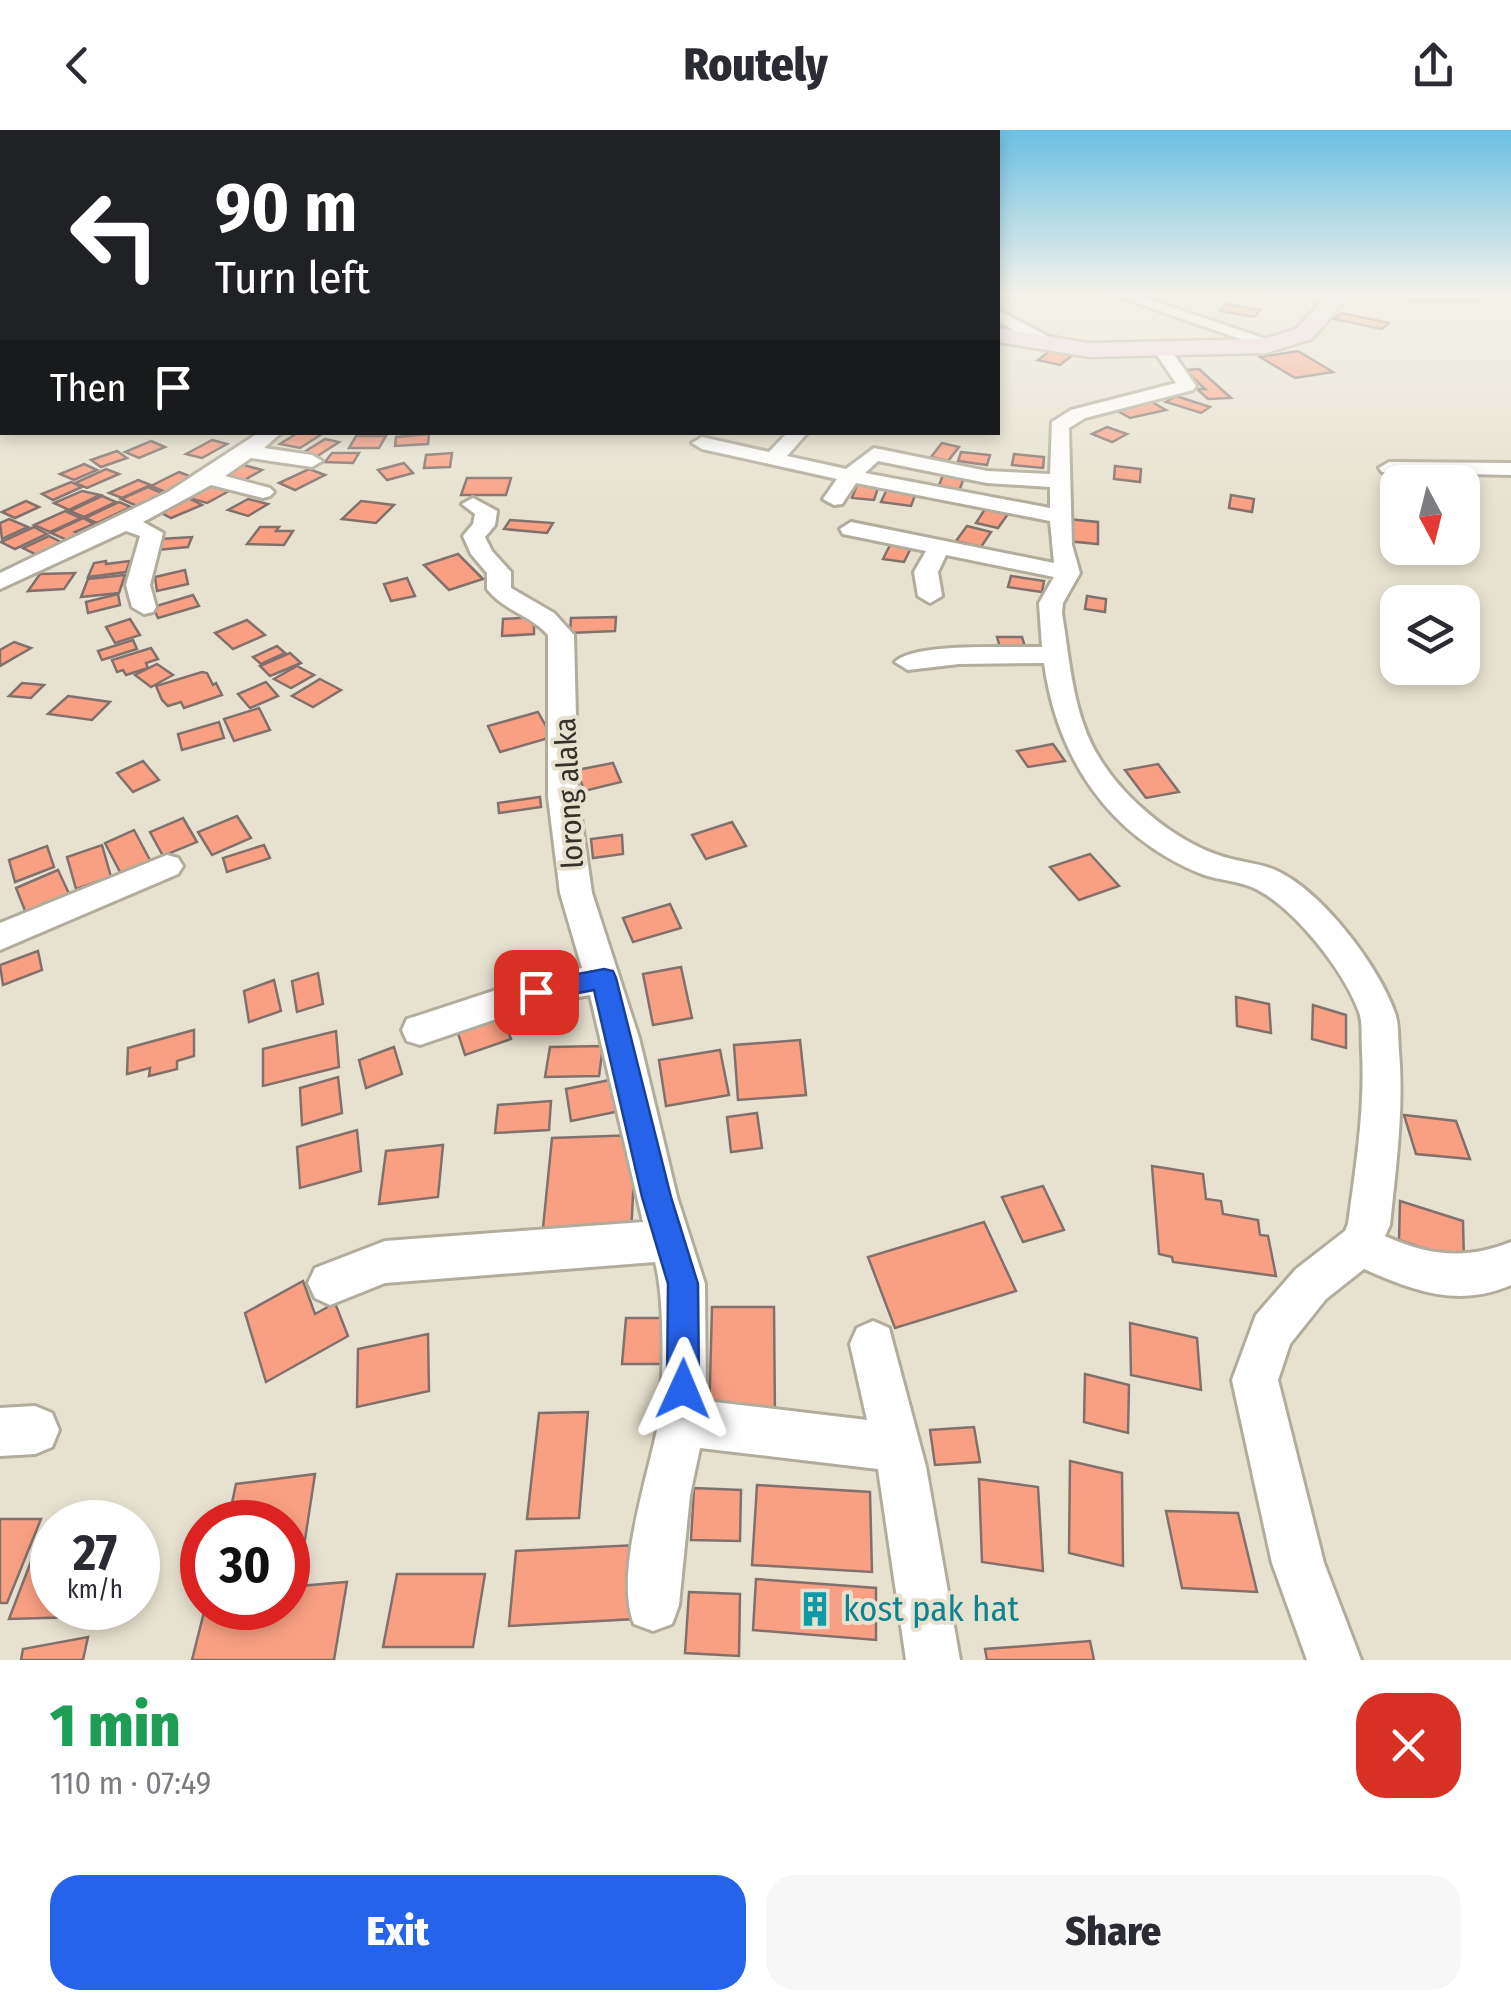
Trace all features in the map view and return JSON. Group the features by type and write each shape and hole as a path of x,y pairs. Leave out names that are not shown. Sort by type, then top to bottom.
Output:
{"street":[{"path":"1173,365 1187,386 1062,421 1058,426 1062,556 1068,573 1050,604 1056,656 1072,730 1083,756 1110,794 1146,827 1178,848 1211,865 1264,878 1290,894 1323,928 1371,998 1381,1037 1384,1104 1369,1224 1360,1246 1311,1284 1272,1331 1255,1380 1298,1563 1334,1660"},
{"path":"0,582 209,478 271,435"},
{"path":"773,458 797,435"},
{"path":"834,499 850,476 896,435"},
{"path":"702,443 850,476 1060,498"},
{"path":"251,452 312,460"},
{"path":"874,454 1002,480 1060,498"},
{"path":"1480,469 1511,469"},
{"path":"209,478 263,492"},
{"name":"lorong alaka","path":"474,504 486,511 484,525 474,536 482,554 499,572 499,589 514,602 546,614 561,635 564,797 576,893 604,978 656,1197 683,1284 682,1422 665,1495 652,1605"},
{"path":"123,522 152,533 138,585 144,607"},
{"path":"852,529 1068,573"},
{"path":"930,596 926,572 939,548"},
{"path":"908,662 959,656 1056,656"},
{"path":"0,937 167,866"},
{"path":"420,1030 536,992 604,978"},
{"path":"330,1284 385,1262 672,1240"},
{"path":"1360,1246 1415,1272 1466,1278 1492,1274 1511,1263"},
{"path":"872,1344 896,1447 933,1660"},
{"path":"682,1422 896,1447"}],"building":[{"path":"1274,365 1322,365 1333,372 1295,378"},
{"path":"1199,369 1231,398 1208,399 1197,389 1205,389 1185,370"},
{"path":"1176,396 1210,407 1201,413 1166,402"},
{"path":"1152,402 1166,410 1130,418 1116,410"},
{"path":"1107,427 1127,434 1112,442 1092,434"},
{"path":"294,435 320,435 300,448 280,444"},
{"path":"429,435 428,444 395,446 396,437"},
{"path":"356,436 386,436 379,448 349,448"},
{"path":"325,439 339,442 316,457 301,454"},
{"path":"212,440 227,444 202,458 186,454"},
{"path":"151,441 165,447 139,458 125,452"},
{"path":"942,443 959,447 948,461 931,457"},
{"path":"117,451 127,458 101,467 91,460"},
{"path":"961,452 990,455 987,465 958,461"},
{"path":"332,453 359,453 353,463 325,462"},
{"path":"452,453 450,467 424,468 426,455"},
{"path":"1014,454 1044,457 1043,468 1012,465"},
{"path":"404,463 413,473 387,480 378,470"},
{"path":"84,464 97,470 74,480 60,474"},
{"path":"244,465 262,470 241,482 223,477"},
{"path":"1115,466 1141,469 1140,482 1114,479"},
{"path":"106,469 119,474 87,488 75,483"},
{"path":"309,469 325,475 295,490 279,483"},
{"path":"179,472 197,479 168,493 151,486"},
{"path":"943,475 964,478 959,491 938,488"},
{"path":"467,478 511,478 506,495 461,495"},
{"path":"138,480 151,485 122,498 109,493"},
{"path":"71,482 82,487 53,500 42,494"},
{"path":"858,482 879,485 874,500 852,498"},
{"path":"213,485 231,490 207,503 189,498"},
{"path":"148,487 164,494 137,506 121,499"},
{"path":"887,489 916,493 911,506 881,502"},
{"path":"82,491 100,495 69,510 54,503"},
{"path":"1231,495 1254,499 1252,512 1229,508"},
{"path":"102,496 116,502 84,517 70,511"},
{"path":"188,498 202,505 171,518 158,511"},
{"path":"248,499 268,504 248,516 228,510"},
{"path":"26,501 39,507 15,518 2,512"},
{"path":"361,501 394,505 376,523 342,519"},
{"path":"119,502 131,507 97,523 85,518"},
{"path":"987,506 1010,511 998,528 976,523"},
{"path":"65,511 81,518 50,532 34,525"},
{"path":"83,518 94,524 75,532 82,536 69,541 51,533"},
{"path":"9,519 28,527 2,539 0,523"},
{"path":"1067,519 1098,522 1098,544 1067,541"},
{"path":"510,520 553,523 547,533 504,529"},
{"path":"967,526 991,532 981,547 956,541"},
{"path":"34,527 47,534 15,549 1,542"},
{"path":"260,527 293,531 284,545 247,544"},
{"path":"49,536 67,545 41,557 23,548"},
{"path":"192,537 188,547 156,550 160,539"},
{"path":"892,541 913,544 904,562 883,559"},
{"path":"458,554 483,579 449,590 424,565"},
{"path":"130,561 126,572 88,577 94,563"},
{"path":"185,570 188,584 157,591 155,577"},
{"path":"75,573 64,589 28,591 40,574"},
{"path":"125,575 119,593 81,597 88,579"},
{"path":"1011,576 1044,581 1042,592 1008,587"},
{"path":"407,578 415,596 391,601 384,584"},
{"path":"118,594 120,605 88,613 86,602"},
{"path":"193,595 199,606 158,618 153,607"},
{"path":"1087,596 1106,599 1105,612 1085,609"},
{"path":"534,617 534,634 502,636 503,619"},
{"path":"616,617 615,631 570,633 571,618"},
{"path":"130,619 140,635 115,643 106,627"},
{"path":"247,620 265,635 233,649 215,633"},
{"path":"997,637 1022,637 1027,653 1002,654"},
{"path":"133,640 137,649 102,660 98,651"},
{"path":"14,642 31,648 0,666 0,650"},
{"path":"277,646 285,653 261,664 253,657"},
{"path":"151,648 158,659 146,663 148,668 126,675 123,670 117,672 112,660"},
{"path":"290,653 301,663 270,676 260,666"},
{"path":"157,664 173,675 151,687 135,675"},
{"path":"297,666 314,675 291,688 274,679"},
{"path":"207,673 213,685 216,683 222,695 184,708 181,702 168,706 162,700 156,686"},
{"path":"320,679 341,690 313,707 292,696"},
{"path":"266,682 278,696 250,708 238,694"},
{"path":"22,683 44,685 31,698 9,696"},
{"path":"68,696 110,702 92,720 48,714"},
{"path":"259,708 270,730 234,741 224,719"},
{"path":"538,712 552,737 500,752 488,726"},
{"path":"219,722 224,738 182,750 178,734"},
{"path":"1053,744 1065,761 1028,767 1017,751"},
{"path":"143,761 159,780 133,792 117,773"},
{"path":"613,763 621,782 584,791 577,770"},
{"path":"1158,764 1179,792 1146,798 1125,770"},
{"path":"540,797 541,807 499,813 498,803"},
{"path":"237,816 251,838 212,855 198,832"},
{"path":"183,818 197,842 163,856 150,832"},
{"path":"732,822 746,846 706,859 692,835"},
{"path":"134,830 151,862 121,874 105,843"},
{"path":"622,835 623,854 593,858 591,839"},
{"path":"102,845 111,877 76,889 67,857"},
{"path":"264,845 270,858 227,872 223,858"},
{"path":"47,846 54,867 15,882 9,860"},
{"path":"1090,854 1119,886 1079,900 1050,867"},
{"path":"58,870 72,900 28,918 16,888"},
{"path":"670,904 681,928 633,942 623,918"},
{"path":"38,951 42,970 3,985 0,965"},
{"path":"681,967 692,1018 653,1025 643,974"},
{"path":"318,973 323,1004 297,1012 292,981"},
{"path":"274,980 281,1011 249,1022 244,991"},
{"path":"1236,997 1269,1004 1271,1033 1237,1026"},
{"path":"1313,1005 1346,1015 1346,1048 1312,1039"},
{"path":"501,1011 511,1039 465,1055 456,1027"},
{"path":"194,1030 194,1056 177,1061 177,1069 149,1076 150,1068 127,1074 128,1048"},
{"path":"336,1031 339,1067 263,1086 263,1049"},
{"path":"800,1040 806,1095 738,1100 734,1045"},
{"path":"603,1046 599,1076 545,1077 550,1047"},
{"path":"394,1047 402,1074 366,1088 359,1060"},
{"path":"720,1050 729,1095 666,1106 659,1060"},
{"path":"338,1077 342,1113 302,1125 300,1088"},
{"path":"619,1078 625,1110 571,1121 566,1089"},
{"path":"551,1101 549,1130 495,1133 498,1105"},
{"path":"757,1113 762,1148 731,1152 727,1117"},
{"path":"1404,1115 1456,1121 1470,1159 1416,1154"},
{"path":"357,1130 361,1171 300,1188 297,1147"},
{"path":"636,1135 631,1235 542,1238 552,1138"},
{"path":"443,1145 438,1197 379,1204 386,1151"},
{"path":"1152,1166 1203,1174 1206,1199 1221,1201 1223,1214 1258,1220 1260,1235 1268,1236 1276,1276 1173,1262 1172,1257 1159,1254"},
{"path":"1043,1186 1064,1230 1023,1242 1002,1197"},
{"path":"1400,1201 1463,1221 1464,1262 1399,1240"},
{"path":"984,1222 1016,1291 895,1328 868,1257"},
{"path":"303,1281 315,1314 335,1303 348,1336 266,1382 245,1313"},
{"path":"712,1307 774,1307 775,1419 709,1419"},
{"path":"626,1318 666,1318 664,1364 622,1364"},
{"path":"1130,1323 1197,1338 1201,1390 1131,1375"},
{"path":"428,1334 429,1391 357,1407 358,1349"},
{"path":"1085,1374 1129,1385 1128,1433 1084,1422"},
{"path":"588,1412 579,1518 527,1519 539,1413"},
{"path":"974,1427 980,1462 935,1465 930,1430"},
{"path":"1070,1461 1122,1473 1123,1566 1069,1553"},
{"path":"315,1474 310,1507 310,1500 233,1500 236,1484"},
{"path":"979,1479 1038,1487 1043,1571 982,1562"},
{"path":"757,1485 870,1492 872,1572 752,1565"},
{"path":"694,1488 741,1490 740,1541 691,1540"},
{"path":"1166,1511 1238,1513 1257,1592 1182,1588"},
{"path":"0,1519 30,1519 30,1546 7,1603 0,1603"},
{"path":"637,1545 635,1619 509,1626 516,1551"},
{"path":"30,1564 30,1618 9,1619"},
{"path":"397,1574 485,1574 473,1647 383,1647"},
{"name":"kost pak hat","path":"756,1579 876,1588 876,1640 753,1630"},
{"path":"347,1582 334,1660 192,1660 200,1630 310,1630 310,1585"},
{"path":"689,1592 740,1594 739,1656 685,1653"},
{"path":"88,1637 83,1660 21,1660 23,1649"},
{"path":"1090,1641 1094,1660 987,1660 985,1649"}],"place":[{"name":"kost pak hat","path":"815,1609"}],"route":[{"path":"536,992 604,978 656,1197 683,1284 683,1389"}]}
